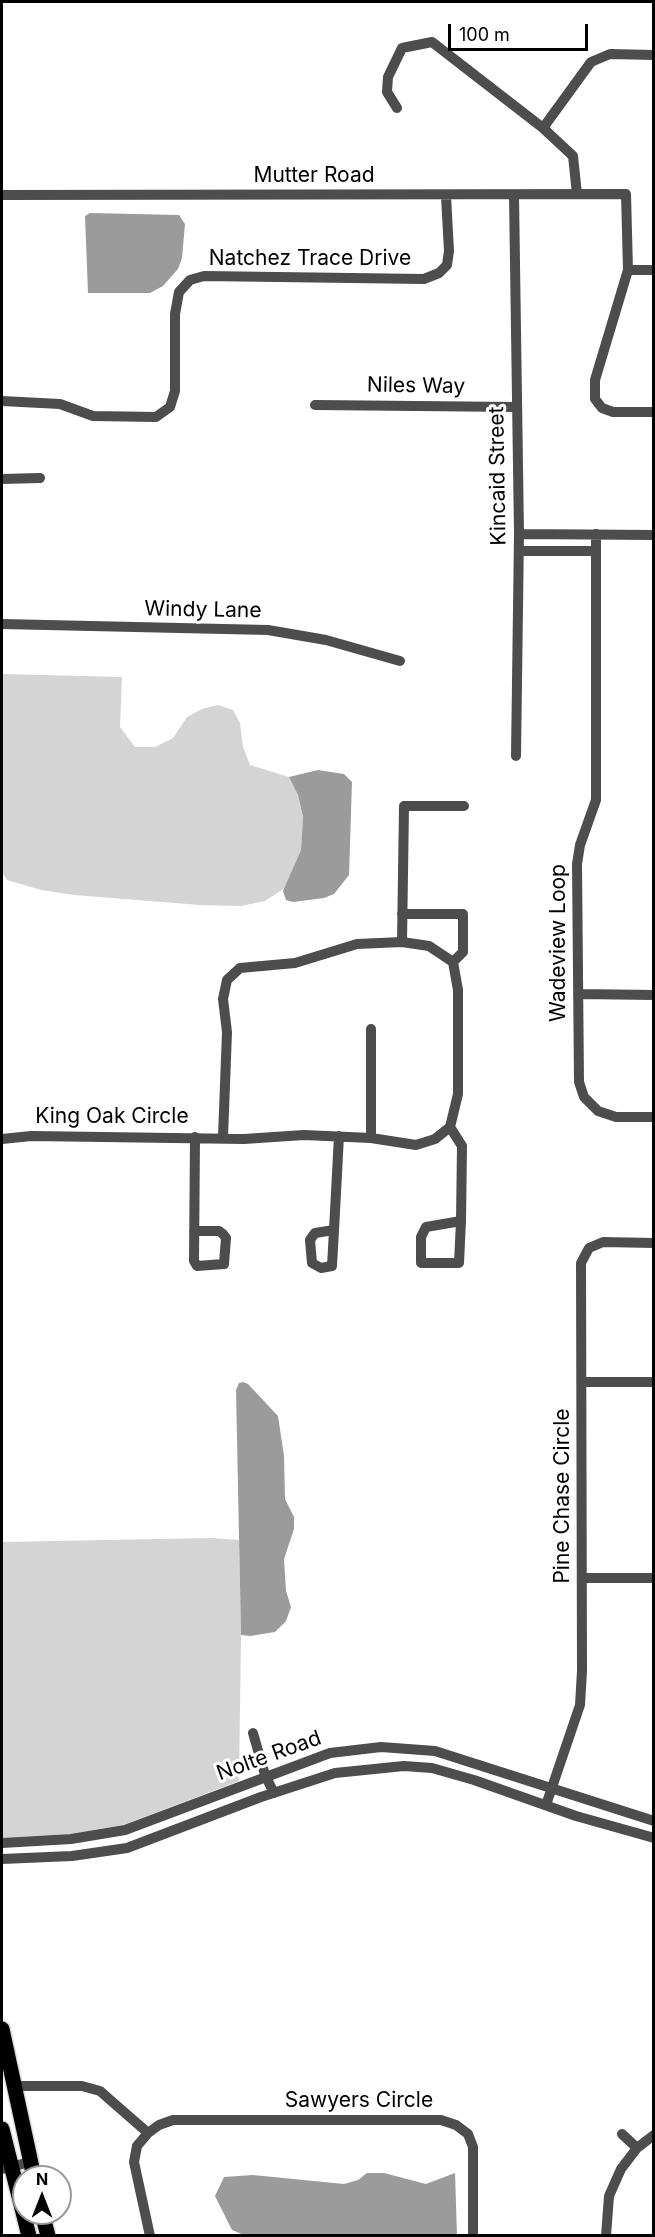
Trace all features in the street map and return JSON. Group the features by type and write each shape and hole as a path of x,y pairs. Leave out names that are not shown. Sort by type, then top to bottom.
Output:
{"main road":[{"path":"2,2028 7,2082 31,2165"},
{"path":"2,2129 7,2168 29,2235"}],"street":[{"path":"397,108 387,92 388,77 402,48 432,42 543,128 573,156 577,194"},
{"path":"543,128 591,62 610,54 654,55"},
{"name":"Mutter Road","path":"2,195 627,194 628,270"},
{"name":"Kincaid Street","path":"514,195 519,534 516,756"},
{"name":"Natchez Trace Drive","path":"2,401 60,404 93,416 156,417 170,407 175,391 175,314 179,292 190,280 204,276 424,279 439,273 447,265 449,250 446,196"},
{"path":"654,270 628,270 595,380 595,399 602,408 613,412 654,412"},
{"name":"Niles Way","path":"315,405 516,407"},
{"path":"2,479 40,478"},
{"path":"519,534 654,535"},
{"name":"Wadeview Loop","path":"596,534 596,800 580,844 577,864 579,1082 584,1097 598,1111 616,1117 654,1118"},
{"path":"519,551 596,551"},
{"name":"Windy Lane","path":"2,624 268,630 326,640 400,661"},
{"path":"402,942 404,806 464,806"},
{"path":"402,914 463,914 463,952 453,962"},
{"path":"223,1137 227,1032 223,999 227,980 240,968 296,963 357,944 402,942 429,946 453,962 458,990 458,1094 450,1127 462,1146 461,1221 459,1263 422,1263 422,1238 426,1227 461,1221"},
{"path":"578,994 654,995"},
{"path":"371,1029 371,1138"},
{"name":"King Oak Circle","path":"2,1139 32,1136 339,1136 416,1145 435,1140 450,1127"},
{"path":"334,1230 315,1233 310,1240 309,1251 312,1263 321,1268 332,1266 334,1230 339,1136"},
{"path":"194,1231 195,1137"},
{"name":"Pine Chase Circle","path":"546,1805 580,1705 583,1578 581,1263 589,1248 603,1242 654,1243"},
{"path":"582,1382 654,1382"},
{"path":"583,1578 654,1578"},
{"path":"253,1733 265,1775 274,1793"},
{"name":"Nolte Road","path":"2,1843 71,1839 124,1830 265,1775 330,1753 381,1747 435,1751 654,1821"},
{"name":"Nolte Road","path":"2,1859 72,1856 127,1848 274,1793 335,1773 404,1766 432,1768 654,1838"},
{"path":"7,2082 82,2086 100,2091 148,2133 137,2146 134,2162 150,2235"},
{"name":"Sawyers Circle","path":"148,2133 159,2125 173,2120 441,2120 456,2125 468,2134 472,2147 473,2235"},
{"path":"622,2134 637,2148"},
{"path":"606,2235 609,2196 621,2169 637,2148 654,2134"}],"shaded area":[{"path":"90,213 179,215 185,224 182,258 178,269 163,286 150,293 88,293 85,216"},
{"path":"2,674 122,677 120,727 135,747 155,747 173,738 187,717 202,709 218,705 233,710 240,723 243,747 250,765 289,777 298,795 303,817 301,850 285,888 265,901 241,906 200,905 74,895 41,890 7,880 2,872"},
{"path":"318,770 344,774 352,782 349,875 334,894 324,898 293,902 286,900 283,891 301,850 303,817 298,795 289,777"},
{"path":"239,1383 248,1384 278,1416 284,1456 285,1499 294,1517 294,1529 284,1559 286,1591 291,1607 286,1621 275,1632 250,1636 241,1635 236,1390"},
{"path":"212,1538 239,1540 241,1635 239,1781 123,1825 70,1834 2,1838 2,1542"},
{"path":"367,2173 384,2173 426,2184 455,2173 457,2235 244,2235 232,2230 215,2196 224,2177 253,2175 344,2184 358,2180"}]}
